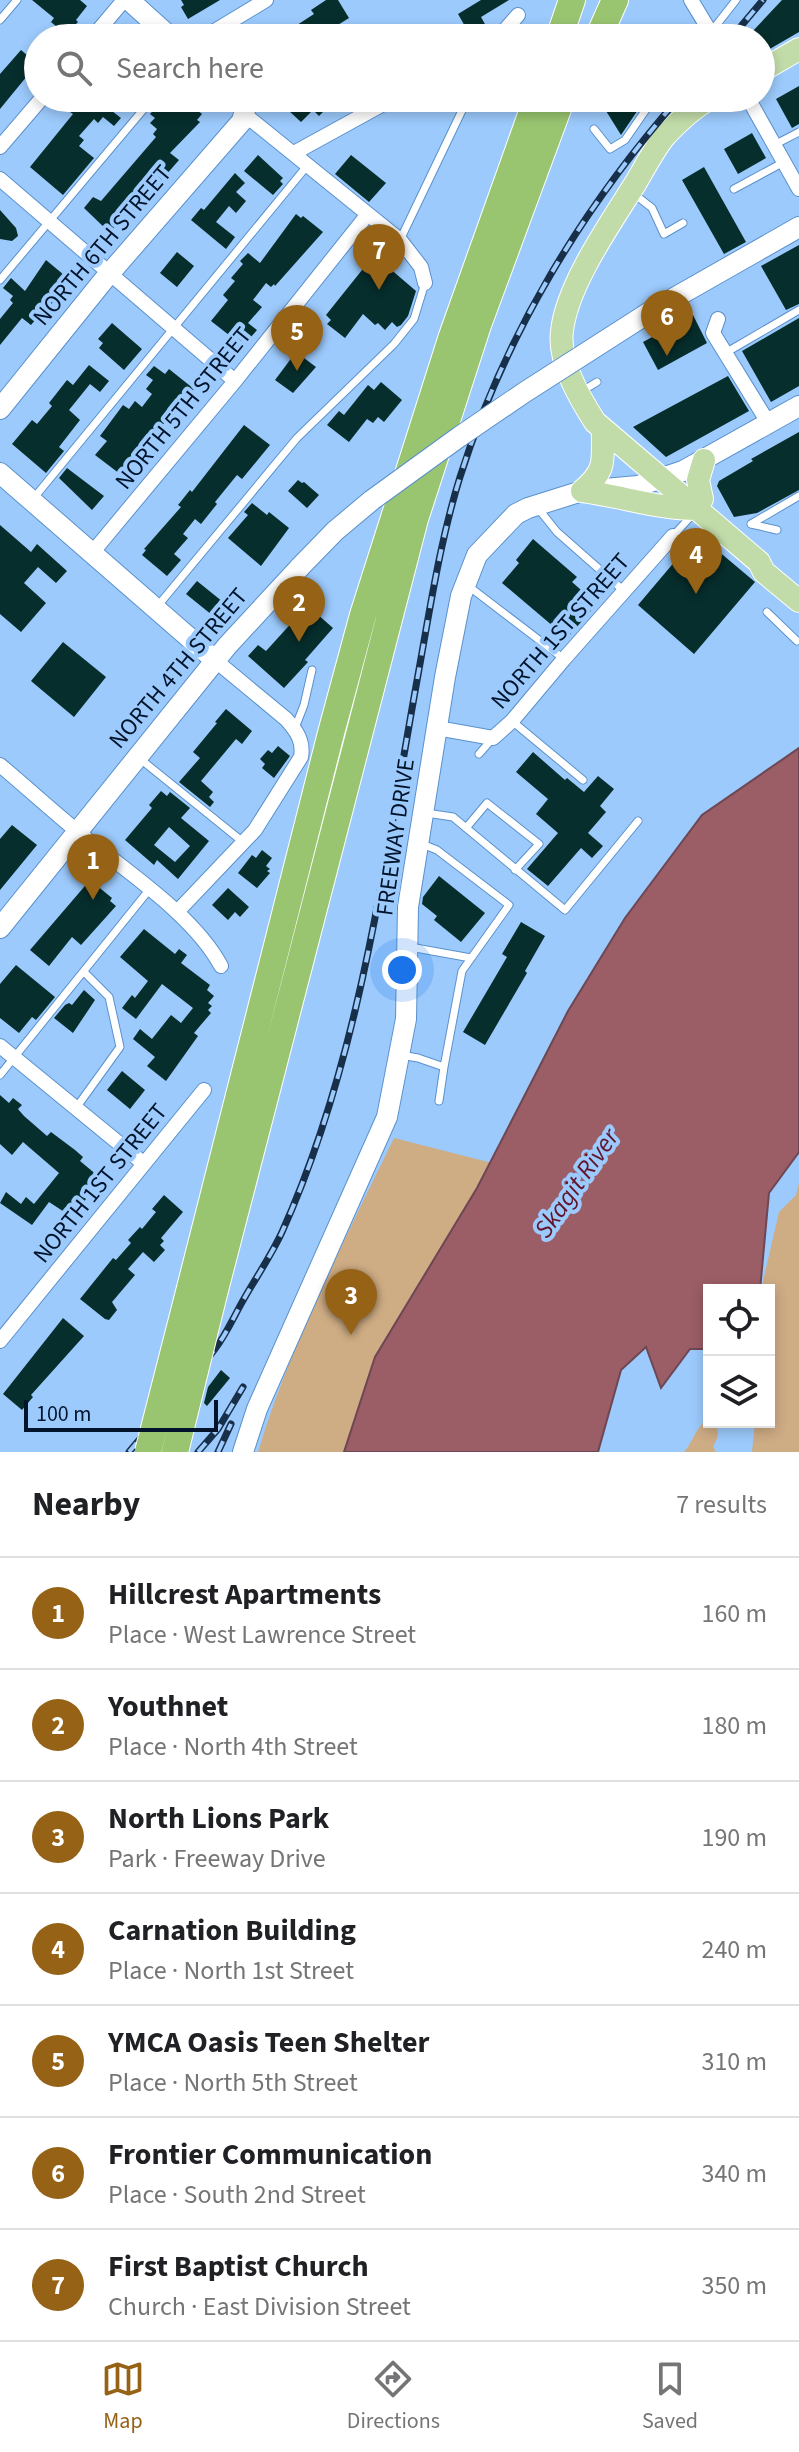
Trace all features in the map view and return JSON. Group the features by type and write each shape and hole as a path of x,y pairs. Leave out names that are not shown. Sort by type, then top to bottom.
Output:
{"highway":[{"path":"551,24 559,0"},
{"path":"564,24 572,0"},
{"path":"588,24 596,0"},
{"path":"604,24 615,0"},
{"path":"452,336 485,209 519,112"},
{"path":"175,1452 203,1289 351,659 452,336 532,112"},
{"path":"148,1452 203,1289 415,519 478,325 557,112"},
{"path":"546,140 563,112"}],"main road":[{"path":"775,63 799,49"},
{"path":"691,112 664,138 600,241 570,298 561,333 566,363 577,393 603,430 759,562 764,572 798,590"},
{"path":"582,491 602,470 603,430"},
{"path":"697,509 702,499 698,480 704,460"},
{"path":"582,491 659,506 697,509"}],"street":[{"path":"105,24 127,0 155,24"},
{"path":"226,24 266,0"},
{"path":"691,0 703,24"},
{"path":"510,24 518,15"},
{"path":"0,147 30,112"},
{"name":"NORTH 6TH STREET","path":"0,409 110,273 242,121 241,112"},
{"path":"248,112 400,240 421,267 425,283"},
{"path":"294,153 369,112"},
{"path":"756,112 799,189"},
{"path":"0,179 235,381"},
{"name":"NORTH 5TH STREET","path":"92,553 368,214"},
{"name":"NORTH 4TH STREET","path":"0,928 227,646 335,531 459,437 525,392 653,310 799,227"},
{"path":"718,319 713,333 769,424"},
{"name":"FREEWAY DRIVE","path":"243,1452 257,1409 387,1117 406,1019 408,907 447,664 461,596 477,555 516,514 582,491 638,486 683,471 799,406"},
{"path":"0,473 295,728 303,747 301,757 255,830 177,912"},
{"name":"NORTH 1ST STREET","path":"437,728 493,738 512,721 673,536"},
{"path":"2,771 177,912 212,949 221,966"},
{"path":"0,1046 143,1163"},
{"name":"NORTH 1ST STREET","path":"0,1341 204,1090"}],"lane":[{"path":"0,20 17,0"},
{"path":"718,24 736,0"},
{"path":"0,280 141,112"},
{"path":"400,240 461,112"},
{"path":"594,129 610,149 625,140 644,112"},
{"path":"774,145 799,132"},
{"path":"734,189 784,162"},
{"path":"31,500 308,165"},
{"path":"630,191 652,208 664,234 683,223"},
{"path":"155,609 297,438 394,344 414,319 425,283"},
{"path":"723,348 799,310"},
{"path":"577,393 597,382"},
{"path":"777,530 751,524 799,496"},
{"path":"536,506 557,532 624,591"},
{"name":"NORTH 1ST STREET","path":"673,536 697,509"},
{"path":"466,584 564,659"},
{"path":"767,612 797,641"},
{"path":"295,728 312,670"},
{"path":"512,721 583,780"},
{"path":"479,754 493,738"},
{"path":"138,757 243,842"},
{"path":"466,828 487,803 539,844 515,870"},
{"path":"424,812 453,817 565,910 638,821"},
{"path":"419,843 437,850 509,905 462,971 439,1101"},
{"path":"0,1075 149,890"},
{"path":"408,947 471,958"},
{"path":"76,1108 120,1047 109,997 84,972"},
{"path":"399,1055 444,1067"}],"shaded area":[{"path":"394,1138 496,1164 355,1452 258,1452 302,1332"},
{"path":"799,1183 799,1452 752,1452 754,1428 775,1428 775,1284 762,1284 779,1212 796,1195"},
{"path":"703,1423 703,1428 717,1428 713,1446 716,1452 684,1452"}],"water":[{"name":"Skagit River","path":"799,748 799,1152 769,1193 761,1284 703,1284 703,1349 690,1349 661,1388 646,1347 621,1370 598,1452 344,1452 375,1357 477,1188 568,1011 625,918 702,815"}],"building":[{"path":"32,0 80,0 87,6 76,24 53,24 51,22 54,18"},
{"path":"181,0 220,0 188,19 181,7 184,5"},
{"path":"326,0 338,0 349,18 339,24 299,24 314,14 311,10"},
{"path":"481,0 509,0 481,17 485,24 464,24 458,14"},
{"path":"782,0 799,0 799,32 775,46 775,24 760,24"},
{"path":"21,50 24,53 24,80 0,109 0,74"},
{"path":"799,86 799,124 792,128 776,99"},
{"path":"70,112 113,112 121,118 114,126 103,117 98,123 94,119 79,136 84,140 79,146 94,158 63,195 30,167 73,114"},
{"path":"290,112 311,112 301,122"},
{"path":"607,112 637,112 621,135"},
{"path":"150,114 202,114 197,120 200,122 170,153 179,160 119,229 115,226 110,233 84,208 93,197 101,201 156,137 153,134 157,129 150,123 155,118"},
{"path":"752,133 766,158 738,174 724,149"},
{"path":"258,155 283,178 280,181 283,184 273,195 244,171"},
{"path":"351,155 386,183 369,202 335,174"},
{"path":"704,167 746,242 724,254 682,180"},
{"path":"235,173 245,183 236,192 246,201 236,213 229,206 216,222 235,237 226,249 191,220 201,208 204,210"},
{"path":"0,210 16,228 18,236 12,241 0,239"},
{"path":"296,214 323,232 275,286 266,283 253,300 262,307 248,323 257,330 243,346 211,321 228,300 223,295 235,281 231,278 243,264 240,261 248,253 260,263"},
{"path":"799,245 799,304 786,310 761,266"},
{"path":"177,252 194,266 177,287 160,273"},
{"path":"374,255 416,291 408,316 401,325 397,327 392,322 385,330 363,314 345,338 327,324 331,320 326,315"},
{"path":"46,260 70,280 39,320 37,318 31,325 22,318 0,345 0,319 13,303 10,300 13,296 3,288 11,278 25,291"},
{"path":"693,315 707,343 658,370 643,342"},
{"path":"799,318 799,386 771,402 742,351"},
{"path":"112,323 142,349 124,370 99,348 103,343 98,339"},
{"path":"296,352 316,367 293,393 275,380"},
{"path":"89,365 109,381 100,392 90,384 69,410 80,420 59,447 64,451 46,473 12,444 32,420 37,424 67,380 73,385"},
{"path":"154,366 165,374 169,369 194,389 120,474 95,455 107,441 100,436 123,405 129,409 135,401 142,407 152,394 146,389 153,380 146,375"},
{"path":"728,376 749,411 666,457 633,427"},
{"path":"381,382 402,400 384,422 378,417 373,423 367,419 349,442 327,425 339,411 344,415 368,385 374,390"},
{"path":"244,425 270,445 242,479 237,475 201,524 195,519 183,534 188,538 174,554 181,560 167,576 142,555 144,549 181,507 178,505 190,490 192,492"},
{"path":"799,432 799,490 757,513 734,517 717,486 719,481"},
{"path":"67,468 104,496 92,510 59,478"},
{"path":"298,480 319,495 307,508 288,491"},
{"path":"252,503 289,528 261,566 228,538 248,515 244,512"},
{"path":"0,525 31,552 37,544 67,571 56,583 38,567 24,583 46,603 21,632 0,614"},
{"path":"698,534 755,582 694,654 638,605"},
{"path":"533,539 577,577 572,582 597,604 567,638 502,583"},
{"path":"197,581 223,602 212,615 186,594"},
{"path":"300,599 333,628 284,688 248,656 258,645 266,651 296,618 289,612"},
{"path":"63,642 106,677 74,717 31,681"},
{"path":"226,709 252,731 242,744 236,739 201,781 213,792 209,797 214,802 210,807 179,782 200,758 193,752"},
{"path":"278,746 290,756 274,778 262,768 265,764 260,759 268,750 272,753"},
{"path":"533,752 584,792 598,776 614,789 600,806 606,812 588,833 603,846 592,858 581,848 548,886 527,869 558,833 536,814 548,799 516,772"},
{"path":"161,791 167,796 170,792 190,808 181,818 209,841 178,879 157,860 154,865 125,840 152,808 149,805","holes":["169,827 190,846 175,862 154,845"]},
{"path":"12,825 37,845 0,890 0,839"},
{"path":"262,850 272,858 266,866 270,873 257,888 238,873 252,855 256,858"},
{"path":"439,876 485,913 461,942 434,920 437,916 422,904 423,897"},
{"path":"90,880 112,898 110,901 116,906 81,945 72,937 49,966 30,950"},
{"path":"228,888 249,907 240,917 235,912 228,920 212,905"},
{"path":"521,922 545,936 485,1045 463,1032 507,957 502,954"},
{"path":"144,929 175,954 179,949 187,955 181,963 210,985 207,990 214,996 208,1003 212,1006 208,1010 211,1013 194,1033 198,1036 166,1081 147,1066 155,1057 133,1039 140,1029 152,1039 171,1015 181,1023 193,1008 162,984 136,1019 122,1008 132,995 135,998 148,981 120,957"},
{"path":"16,965 55,997 36,1020 32,1017 19,1033 0,1018 0,984"},
{"path":"84,990 95,1000 73,1033 54,1018 65,1005 72,1005"},
{"path":"122,1071 145,1090 130,1109 107,1090"},
{"path":"0,1095 9,1103 13,1098 22,1105 18,1109 24,1116 47,1136 51,1132 75,1150 83,1157 80,1161 98,1176 82,1196 86,1199 72,1217 49,1202 32,1225 0,1203 6,1192 21,1204 26,1197 34,1204 59,1173 23,1142 12,1155 0,1144"},
{"path":"164,1195 183,1212 161,1238 164,1241 160,1245 165,1250 154,1262 143,1252 128,1269 135,1275 112,1302 117,1310 109,1320 105,1319 80,1299 113,1258 116,1260 131,1243 128,1240 156,1212 152,1209"},
{"path":"63,1318 84,1336 31,1395 33,1397 22,1410 3,1394"},
{"path":"221,1370 230,1378 207,1406 204,1403 208,1387"}],"railway":[{"path":"743,24 763,0"},
{"path":"129,1452 223,1337 278,1240 309,1165 332,1097 367,958 441,550 460,477 499,374 550,276 610,184 667,112"},
{"path":"198,1452 218,1429 243,1387"},
{"path":"218,1452 231,1424"}],"place":[{"name":"First Baptist Church","path":"379,290"},
{"name":"Frontier Communication","path":"667,356"},
{"name":"YMCA Oasis Teen Shelter","path":"297,371"},
{"name":"Carnation Building","path":"696,594"},
{"name":"Youthnet","path":"299,642"},
{"name":"Hillcrest Apartments","path":"93,900"},
{"name":"North Lions Park","path":"351,1335"}]}
